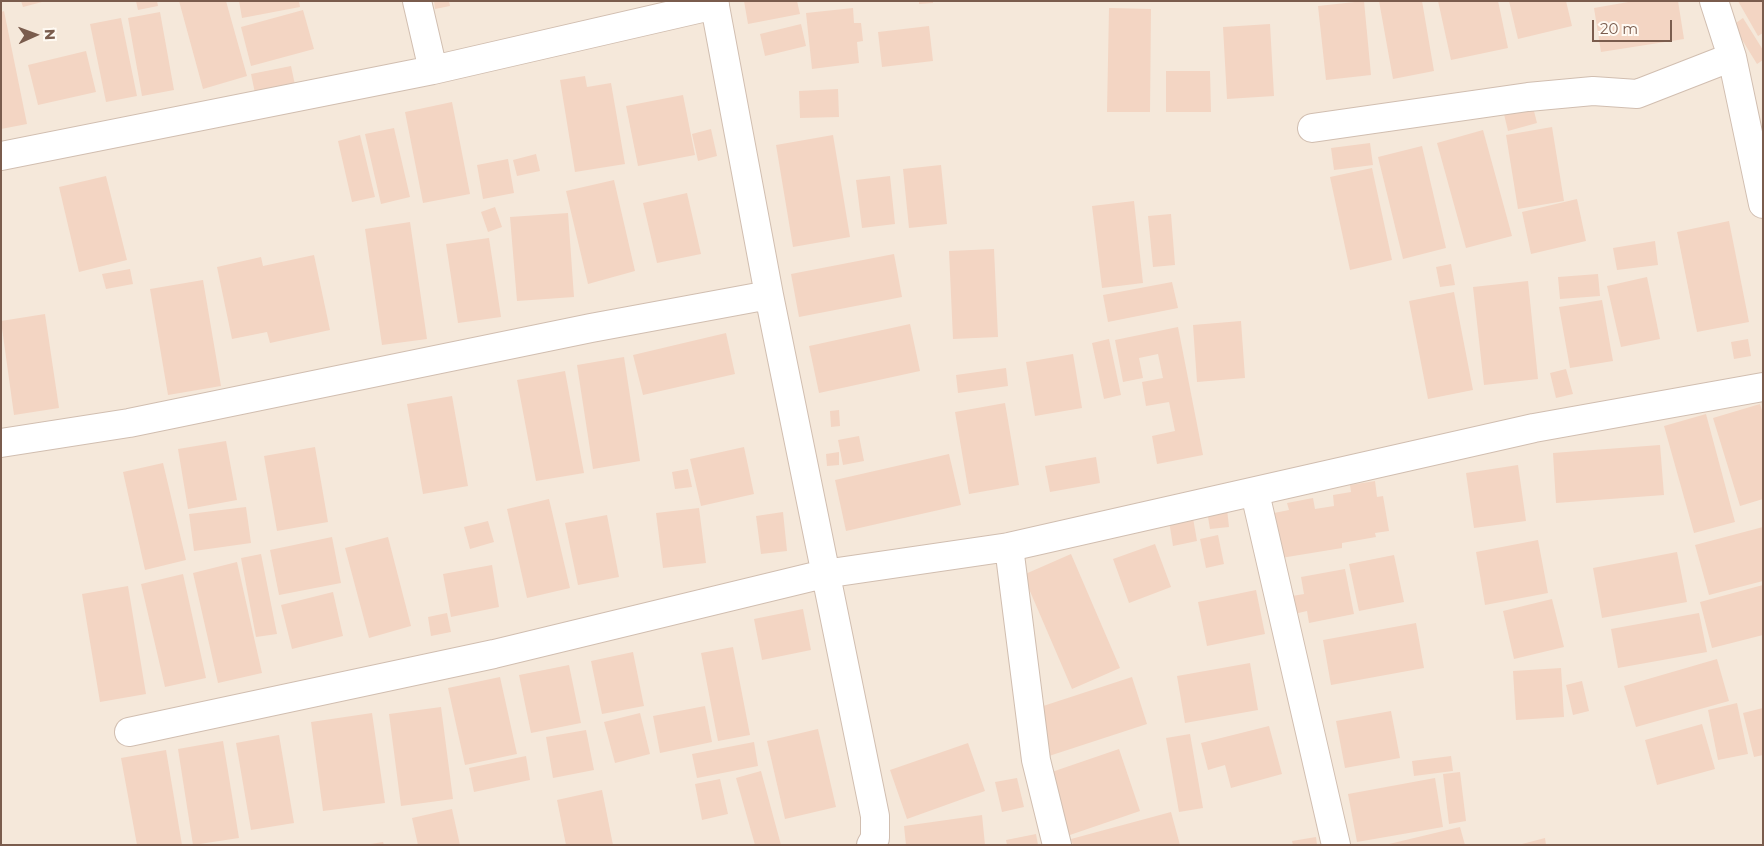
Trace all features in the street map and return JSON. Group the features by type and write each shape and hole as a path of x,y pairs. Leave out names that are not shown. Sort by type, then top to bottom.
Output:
{"street":[{"path":"417,1 433,70"},
{"path":"1714,1 1732,57 1763,204"},
{"path":"1,156 433,70 715,3 769,295 824,574 875,816 874,838 871,845"},
{"path":"1312,128 1528,97 1593,91 1637,94 1732,57"},
{"path":"1,443 129,423 582,330 769,295"},
{"path":"129,732 494,654 824,574 1009,547 1255,493 1534,428 1763,386"},
{"path":"1255,493 1336,845"},
{"path":"1009,547 1036,760 1057,845"}],"shaded area":[{"path":"1,1 1763,1 1763,845 1,845"}],"building":[{"path":"21,1 42,1 42,2 23,7"},
{"path":"136,1 157,1 158,6 138,10"},
{"path":"179,1 226,1 247,76 203,89"},
{"path":"239,1 299,1 300,7 242,18"},
{"path":"434,1 449,1 450,6 435,9"},
{"path":"744,1 797,1 800,14 748,24"},
{"path":"919,1 933,1 933,3 919,4"},
{"path":"1364,1 1371,75 1326,80 1318,6"},
{"path":"1379,1 1422,1 1434,71 1393,79"},
{"path":"1438,1 1498,1 1508,48 1451,60"},
{"path":"1509,1 1566,1 1572,26 1518,39"},
{"path":"1634,1 1678,1 1684,39 1601,52 1594,8"},
{"path":"1738,1 1763,1 1763,33 1758,36"},
{"path":"853,8 854,23 861,23 863,41 857,42 859,63 812,69 806,13"},
{"path":"1109,8 1151,9 1150,112 1107,112"},
{"path":"303,10 314,49 251,66 241,27"},
{"path":"4,11 27,124 1,129 1,12"},
{"path":"160,12 174,90 142,96 128,18"},
{"path":"121,18 137,96 106,102 90,24"},
{"path":"1743,18 1763,50 1763,60 1757,64 1733,25"},
{"path":"801,24 806,46 765,56 760,34"},
{"path":"1270,24 1274,96 1227,99 1223,27"},
{"path":"929,26 933,61 882,67 878,32"},
{"path":"86,51 96,92 38,105 28,65"},
{"path":"291,66 295,85 255,93 251,74"},
{"path":"1166,71 1210,71 1211,112 1166,112"},
{"path":"585,76 587,87 611,83 625,164 575,172 560,80"},
{"path":"838,89 839,117 800,118 799,91"},
{"path":"683,95 695,155 638,166 626,106"},
{"path":"452,102 470,194 423,203 405,112"},
{"path":"1533,107 1537,123 1508,131 1504,114"},
{"path":"1552,127 1564,201 1518,209 1506,135"},
{"path":"394,128 410,197 381,204 365,134"},
{"path":"711,129 717,156 698,161 692,134"},
{"path":"1483,130 1512,236 1466,248 1437,143"},
{"path":"360,135 375,197 352,202 338,141"},
{"path":"833,135 850,237 793,247 776,145"},
{"path":"1370,143 1373,165 1334,170 1331,148"},
{"path":"1422,146 1446,248 1403,259 1378,157"},
{"path":"536,154 540,171 517,176 513,160"},
{"path":"508,159 514,193 483,199 477,165"},
{"path":"941,165 947,224 909,228 903,169"},
{"path":"1372,168 1392,260 1350,270 1330,177"},
{"path":"106,176 127,260 79,272 59,187"},
{"path":"890,176 895,224 862,228 856,180"},
{"path":"614,180 635,271 588,284 566,191"},
{"path":"687,193 701,254 657,263 643,203"},
{"path":"1577,199 1586,241 1531,254 1522,212"},
{"path":"1134,201 1143,283 1102,288 1092,206"},
{"path":"495,207 502,227 488,232 481,212"},
{"path":"568,213 574,297 517,301 510,217"},
{"path":"1171,214 1175,265 1153,267 1148,216"},
{"path":"1729,221 1749,322 1697,332 1677,232"},
{"path":"410,222 427,339 382,345 365,229"},
{"path":"489,238 501,317 458,323 446,244"},
{"path":"1655,241 1658,265 1617,270 1613,248"},
{"path":"994,249 998,337 953,339 949,251"},
{"path":"894,254 902,297 799,317 791,274"},
{"path":"314,255 330,330 270,343 267,332 232,339 217,267 261,257 263,266"},
{"path":"1451,264 1455,285 1440,287 1436,267"},
{"path":"130,269 133,284 106,289 102,274"},
{"path":"1598,274 1600,296 1560,299 1558,277"},
{"path":"1647,277 1660,339 1621,347 1607,286"},
{"path":"203,280 221,386 168,395 150,289"},
{"path":"1528,281 1538,379 1484,385 1473,287"},
{"path":"1172,282 1178,308 1108,322 1103,295"},
{"path":"1454,292 1473,390 1428,399 1409,301"},
{"path":"1602,300 1613,361 1570,368 1559,307"},
{"path":"45,314 59,408 14,415 1,321"},
{"path":"1241,321 1245,378 1197,382 1193,325"},
{"path":"910,324 920,371 819,393 809,346"},
{"path":"1178,327 1203,455 1157,464 1152,436 1175,431 1169,402 1146,406 1142,382 1163,378 1158,354 1139,358 1143,378 1123,382 1115,340"},
{"path":"726,333 735,374 643,395 633,355"},
{"path":"1109,339 1121,395 1104,399 1092,343"},
{"path":"1748,339 1751,356 1734,359 1731,342"},
{"path":"1073,354 1082,408 1035,416 1026,362"},
{"path":"624,357 640,461 593,469 577,365"},
{"path":"1006,368 1008,386 958,393 956,375"},
{"path":"1566,369 1573,394 1556,398 1550,373"},
{"path":"565,371 584,473 536,481 517,380"},
{"path":"452,396 468,486 423,494 407,404"},
{"path":"1005,403 1019,485 969,494 955,412"},
{"path":"1760,404 1763,414 1763,499 1740,506 1713,418"},
{"path":"839,410 840,426 831,427 830,411"},
{"path":"1706,414 1735,522 1694,533 1664,426"},
{"path":"859,436 864,461 843,465 838,440"},
{"path":"226,441 237,500 188,509 178,449"},
{"path":"1660,445 1664,495 1556,503 1553,453"},
{"path":"315,447 328,522 277,531 264,456"},
{"path":"744,447 754,494 701,506 690,459"},
{"path":"839,452 839,465 827,466 826,454"},
{"path":"949,454 961,505 846,531 835,480"},
{"path":"1096,457 1100,483 1050,492 1045,466"},
{"path":"163,463 186,560 145,570 123,472"},
{"path":"1518,465 1526,521 1474,528 1466,473"},
{"path":"688,469 692,487 675,489 672,472"},
{"path":"1375,481 1377,497 1383,496 1389,531 1375,533 1376,537 1342,543 1342,548 1281,558 1274,513 1289,510 1287,503 1313,498 1315,509 1334,506 1333,495 1351,492 1350,485"},
{"path":"549,499 570,588 527,598 507,509"},
{"path":"246,507 251,543 194,551 189,514"},
{"path":"699,508 706,563 663,568 656,513"},
{"path":"1227,509 1229,527 1210,529 1207,511"},
{"path":"783,512 787,551 761,554 756,516"},
{"path":"607,515 619,577 578,585 565,523"},
{"path":"1193,518 1197,541 1173,546 1169,521"},
{"path":"488,521 494,542 470,549 464,527"},
{"path":"1763,527 1763,581 1709,595 1695,545"},
{"path":"1218,535 1224,564 1206,568 1200,539"},
{"path":"332,537 341,583 279,595 270,550"},
{"path":"388,537 411,626 369,638 345,548"},
{"path":"1538,540 1548,593 1485,605 1476,552"},
{"path":"1155,544 1171,587 1129,603 1113,559"},
{"path":"1677,552 1687,602 1602,618 1593,568"},
{"path":"261,554 277,634 256,637 241,558"},
{"path":"1071,554 1120,668 1072,689 1023,575"},
{"path":"1394,555 1404,602 1359,611 1349,564"},
{"path":"237,562 262,673 218,683 193,573"},
{"path":"492,565 499,607 451,617 443,574"},
{"path":"1345,569 1354,614 1309,623 1307,611 1290,615 1286,597 1304,594 1301,577"},
{"path":"183,574 206,678 165,687 141,584"},
{"path":"1763,585 1763,635 1712,648 1700,602"},
{"path":"128,586 146,694 100,702 82,594"},
{"path":"1256,590 1265,634 1207,646 1198,602"},
{"path":"333,592 343,636 292,649 281,605"},
{"path":"1552,599 1564,647 1514,659 1503,611"},
{"path":"803,609 811,650 762,660 754,619"},
{"path":"447,613 451,632 431,636 428,617"},
{"path":"1699,613 1707,652 1618,668 1611,629"},
{"path":"1416,623 1424,668 1331,685 1323,640"},
{"path":"733,647 750,735 718,741 701,653"},
{"path":"633,652 644,706 602,714 591,661"},
{"path":"1717,659 1729,701 1636,727 1624,686"},
{"path":"1250,663 1258,710 1185,723 1177,676"},
{"path":"569,665 581,723 531,733 519,675"},
{"path":"1561,668 1564,717 1516,720 1513,671"},
{"path":"500,677 517,754 465,765 448,688"},
{"path":"1132,677 1147,724 1049,756 1034,709"},
{"path":"1582,681 1589,711 1573,715 1566,685"},
{"path":"1737,703 1748,754 1718,760 1708,710"},
{"path":"705,706 712,742 660,753 653,716"},
{"path":"441,707 453,799 401,806 389,714"},
{"path":"1763,708 1763,755 1754,757 1743,713"},
{"path":"1391,711 1400,758 1345,768 1336,721"},
{"path":"372,713 385,803 323,811 311,722"},
{"path":"640,713 650,754 615,763 604,722"},
{"path":"1702,724 1715,769 1657,785 1645,740"},
{"path":"1269,726 1282,774 1231,788 1225,765 1208,770 1201,743"},
{"path":"818,729 836,807 785,819 767,741"},
{"path":"586,730 594,770 553,778 546,737"},
{"path":"1190,734 1203,808 1179,812 1166,738"},
{"path":"279,735 294,823 251,830 236,743"},
{"path":"223,741 239,838 193,845 178,749"},
{"path":"754,742 758,766 697,778 692,754"},
{"path":"968,743 985,791 907,819 890,770"},
{"path":"1119,749 1140,811 1067,836 1046,774"},
{"path":"166,750 182,845 137,845 121,758"},
{"path":"526,756 530,780 474,792 469,768"},
{"path":"1451,756 1453,771 1414,776 1412,761"},
{"path":"761,771 781,845 755,845 736,778"},
{"path":"1460,772 1466,821 1449,824 1443,774"},
{"path":"1017,778 1024,807 1002,812 995,782"},
{"path":"1435,778 1443,827 1357,842 1348,794"},
{"path":"720,779 728,814 702,820 695,784"},
{"path":"602,790 613,845 566,845 557,800"},
{"path":"452,809 460,845 418,845 412,818"},
{"path":"1171,812 1180,845 1073,845 1071,839"},
{"path":"982,815 985,845 906,845 904,826"},
{"path":"1460,827 1465,845 1389,844"},
{"path":"1036,834 1038,845 1007,845 1006,840"},
{"path":"1316,837 1317,845 1293,845 1292,841"},
{"path":"1545,838 1546,845 1522,845 1522,844"},
{"path":"383,842 384,845 371,845 371,844"}]}
